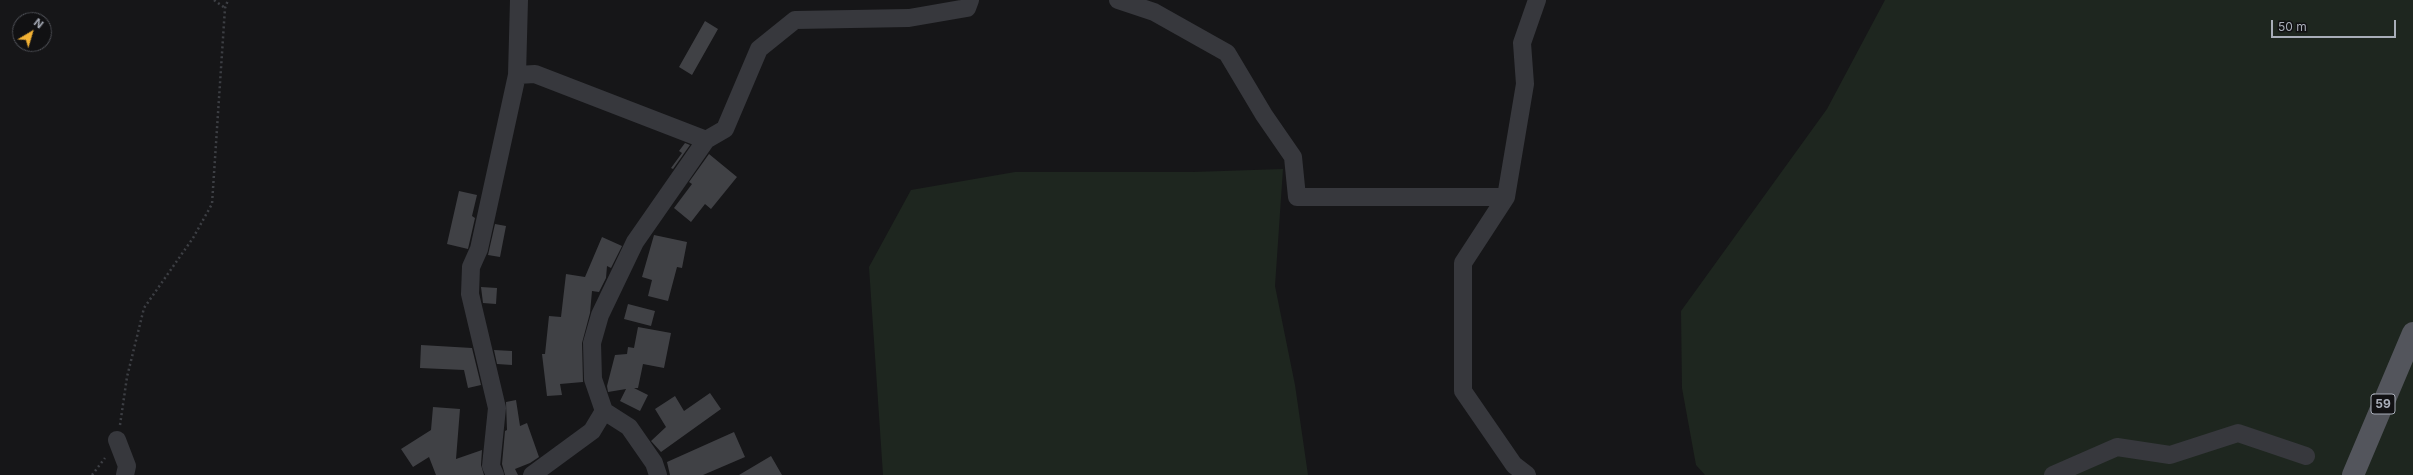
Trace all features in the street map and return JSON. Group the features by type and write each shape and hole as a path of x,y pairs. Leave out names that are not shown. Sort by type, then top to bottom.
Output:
{"main road":[{"name":"59","path":"2353,475 2413,333"}],"street":[{"path":"495,475 490,466 497,408 470,294 471,267 479,249 517,75 519,0"},
{"path":"658,475 654,462 629,427 604,411 593,379 592,343 600,315 635,242 706,140 725,129 759,49 794,20 908,18 967,8 970,0"},
{"path":"1118,0 1154,12 1227,53 1264,115 1293,157 1297,197 1506,197"},
{"path":"1528,475 1514,465 1463,391 1463,263 1506,197 1525,84 1522,43 1537,0"},
{"path":"517,75 535,74 706,140"},
{"path":"532,475 592,432 604,411"},
{"path":"2053,475 2117,447 2170,455 2238,433 2306,456"},
{"path":"117,440 127,466 125,475"}],"path":[{"path":"214,0 225,8"},
{"path":"92,475 117,440 127,377 144,308 193,238 212,204 225,8 228,0"}],"shaded area":[{"path":"1885,0 2413,0 2413,475 1705,475 1696,465 1682,388 1681,311 1827,109"},
{"path":"1283,169 1275,286 1295,385 1308,475 883,475 869,267 911,190 1015,172 1193,172"}],"building":[{"path":"705,21 718,29 692,75 679,67"},
{"path":"685,143 690,145 673,169 671,168 682,153 679,151"},
{"path":"709,154 737,177 711,209 705,204 691,222 674,208 692,184 689,182"},
{"path":"459,191 477,195 472,216 475,218 468,249 447,244"},
{"path":"495,224 506,226 500,257 488,255"},
{"path":"654,235 687,242 682,268 677,267 668,301 648,296 652,280 642,277"},
{"path":"602,237 622,246 611,268 607,266 606,278 599,292 592,291 590,313 582,343 583,382 560,384 562,395 547,396 542,354 545,354 549,316 561,317 566,274 585,277"},
{"path":"481,287 497,288 496,304 483,303"},
{"path":"628,304 655,311 651,326 624,319"},
{"path":"638,327 671,333 664,368 643,364 638,388 634,388 648,395 640,411 620,401 626,389 608,392 607,386 615,355 627,354 628,347 634,348"},
{"path":"421,345 472,348 481,385 468,388 464,370 420,368"},
{"path":"494,350 512,351 512,365 497,364"},
{"path":"710,393 721,409 661,452 651,441 666,427 655,409 675,396 684,411"},
{"path":"516,400 520,426 527,423 539,457 530,463 515,469 518,475 505,475 502,464 505,431 507,430 506,402"},
{"path":"433,407 460,409 456,459 482,450 481,465 484,475 436,475 429,457 413,467 401,449 431,430"},
{"path":"734,432 745,457 703,475 670,475 667,462"},
{"path":"771,456 782,475 739,475"}]}
